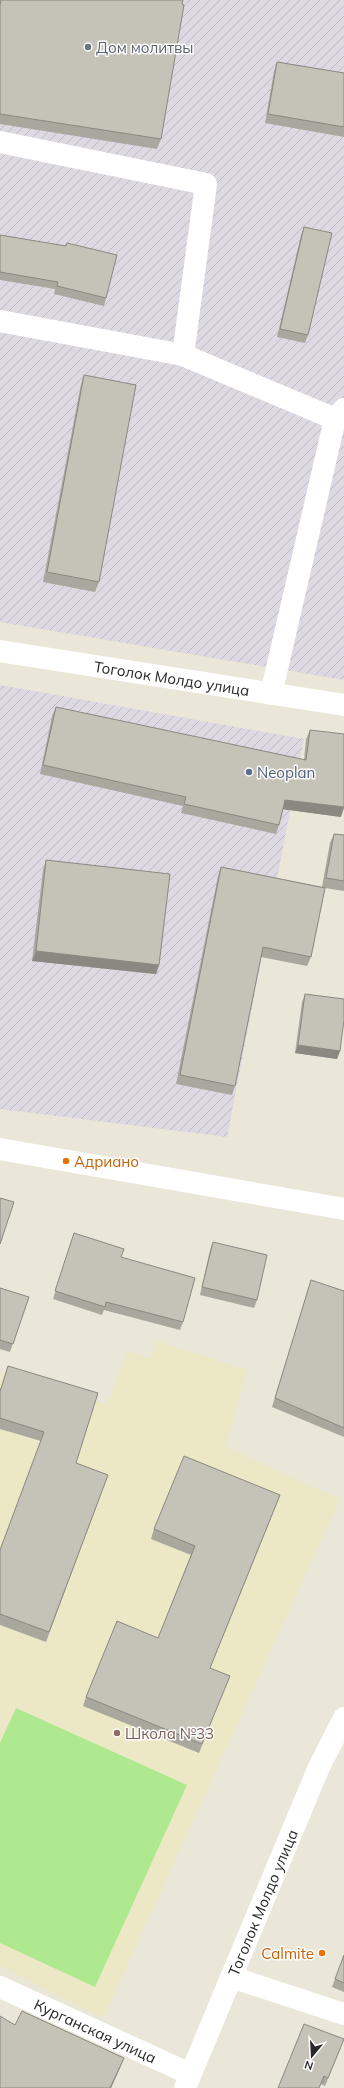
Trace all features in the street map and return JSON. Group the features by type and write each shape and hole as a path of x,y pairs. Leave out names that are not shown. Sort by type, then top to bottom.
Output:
{"street":[{"path":"0,142 206,184 183,355"},
{"path":"0,321 183,355 340,414 270,694"},
{"name":"Тоголок Молдо улица","path":"0,651 344,705"},
{"path":"0,1149 344,1209"},
{"name":"Тоголок Молдо улица","path":"188,2081 319,1767 344,1718"},
{"path":"231,1977 344,2014"},
{"name":"Курганская улица","path":"0,1986 188,2081"}],"shaded area":[{"path":"0,0 344,0 344,680 0,622"},
{"path":"0,685 304,739 227,1137 0,1109"},
{"name":"Школа №33","path":"157,1341 247,1370 226,1447 340,1499 103,2018 0,1966 0,1379 2,1372 107,1405 127,1351 150,1359"}],"green space":[{"path":"16,1708 187,1785 95,1987 0,1943 0,1743"}],"building":[{"name":"Дом молитвы","path":"1,0 183,0 182,4 184,5 161,139 0,114"},
{"path":"277,62 344,73 344,127 268,114"},
{"path":"304,227 332,233 308,335 280,329"},
{"path":"0,235 66,246 67,243 117,255 106,298 57,286 58,282 0,272"},
{"path":"84,375 136,385 99,582 47,572"},
{"path":"56,707 306,760 310,730 344,734 344,807 285,800 279,825 184,804 186,797 43,765"},
{"path":"334,834 344,835 344,881 326,878"},
{"path":"46,860 170,874 159,965 36,951"},
{"path":"221,867 325,888 311,957 263,947 235,1086 180,1075"},
{"path":"305,994 344,999 344,1020 340,1051 298,1045"},
{"path":"0,1198 14,1202 0,1244"},
{"path":"74,1233 124,1249 121,1257 195,1278 183,1322 106,1302 105,1307 55,1291"},
{"path":"213,1242 267,1255 257,1300 202,1287"},
{"path":"311,1280 344,1291 344,1428 275,1398"},
{"path":"0,1288 29,1297 13,1344 0,1340"},
{"path":"8,1366 98,1393 76,1463 108,1475 49,1632 0,1614 0,1550 44,1432 0,1418 0,1392"},
{"path":"184,1456 280,1495 210,1668 230,1676 202,1744 86,1697 117,1621 158,1638 195,1546 154,1529"},
{"path":"344,1955 344,1983 335,1979"},
{"path":"22,2011 124,2058 110,2088 0,2088 0,2016 15,2025"},
{"path":"304,2024 344,2039 328,2078 324,2076 319,2088 278,2088"}],"place":[{"name":"Дом молитвы","path":"88,47"},
{"name":"Neoplan","path":"249,772"},
{"name":"Адриано","path":"66,1161"},
{"name":"Школа №33","path":"117,1733"},
{"name":"Calmite","path":"322,1953"}]}
